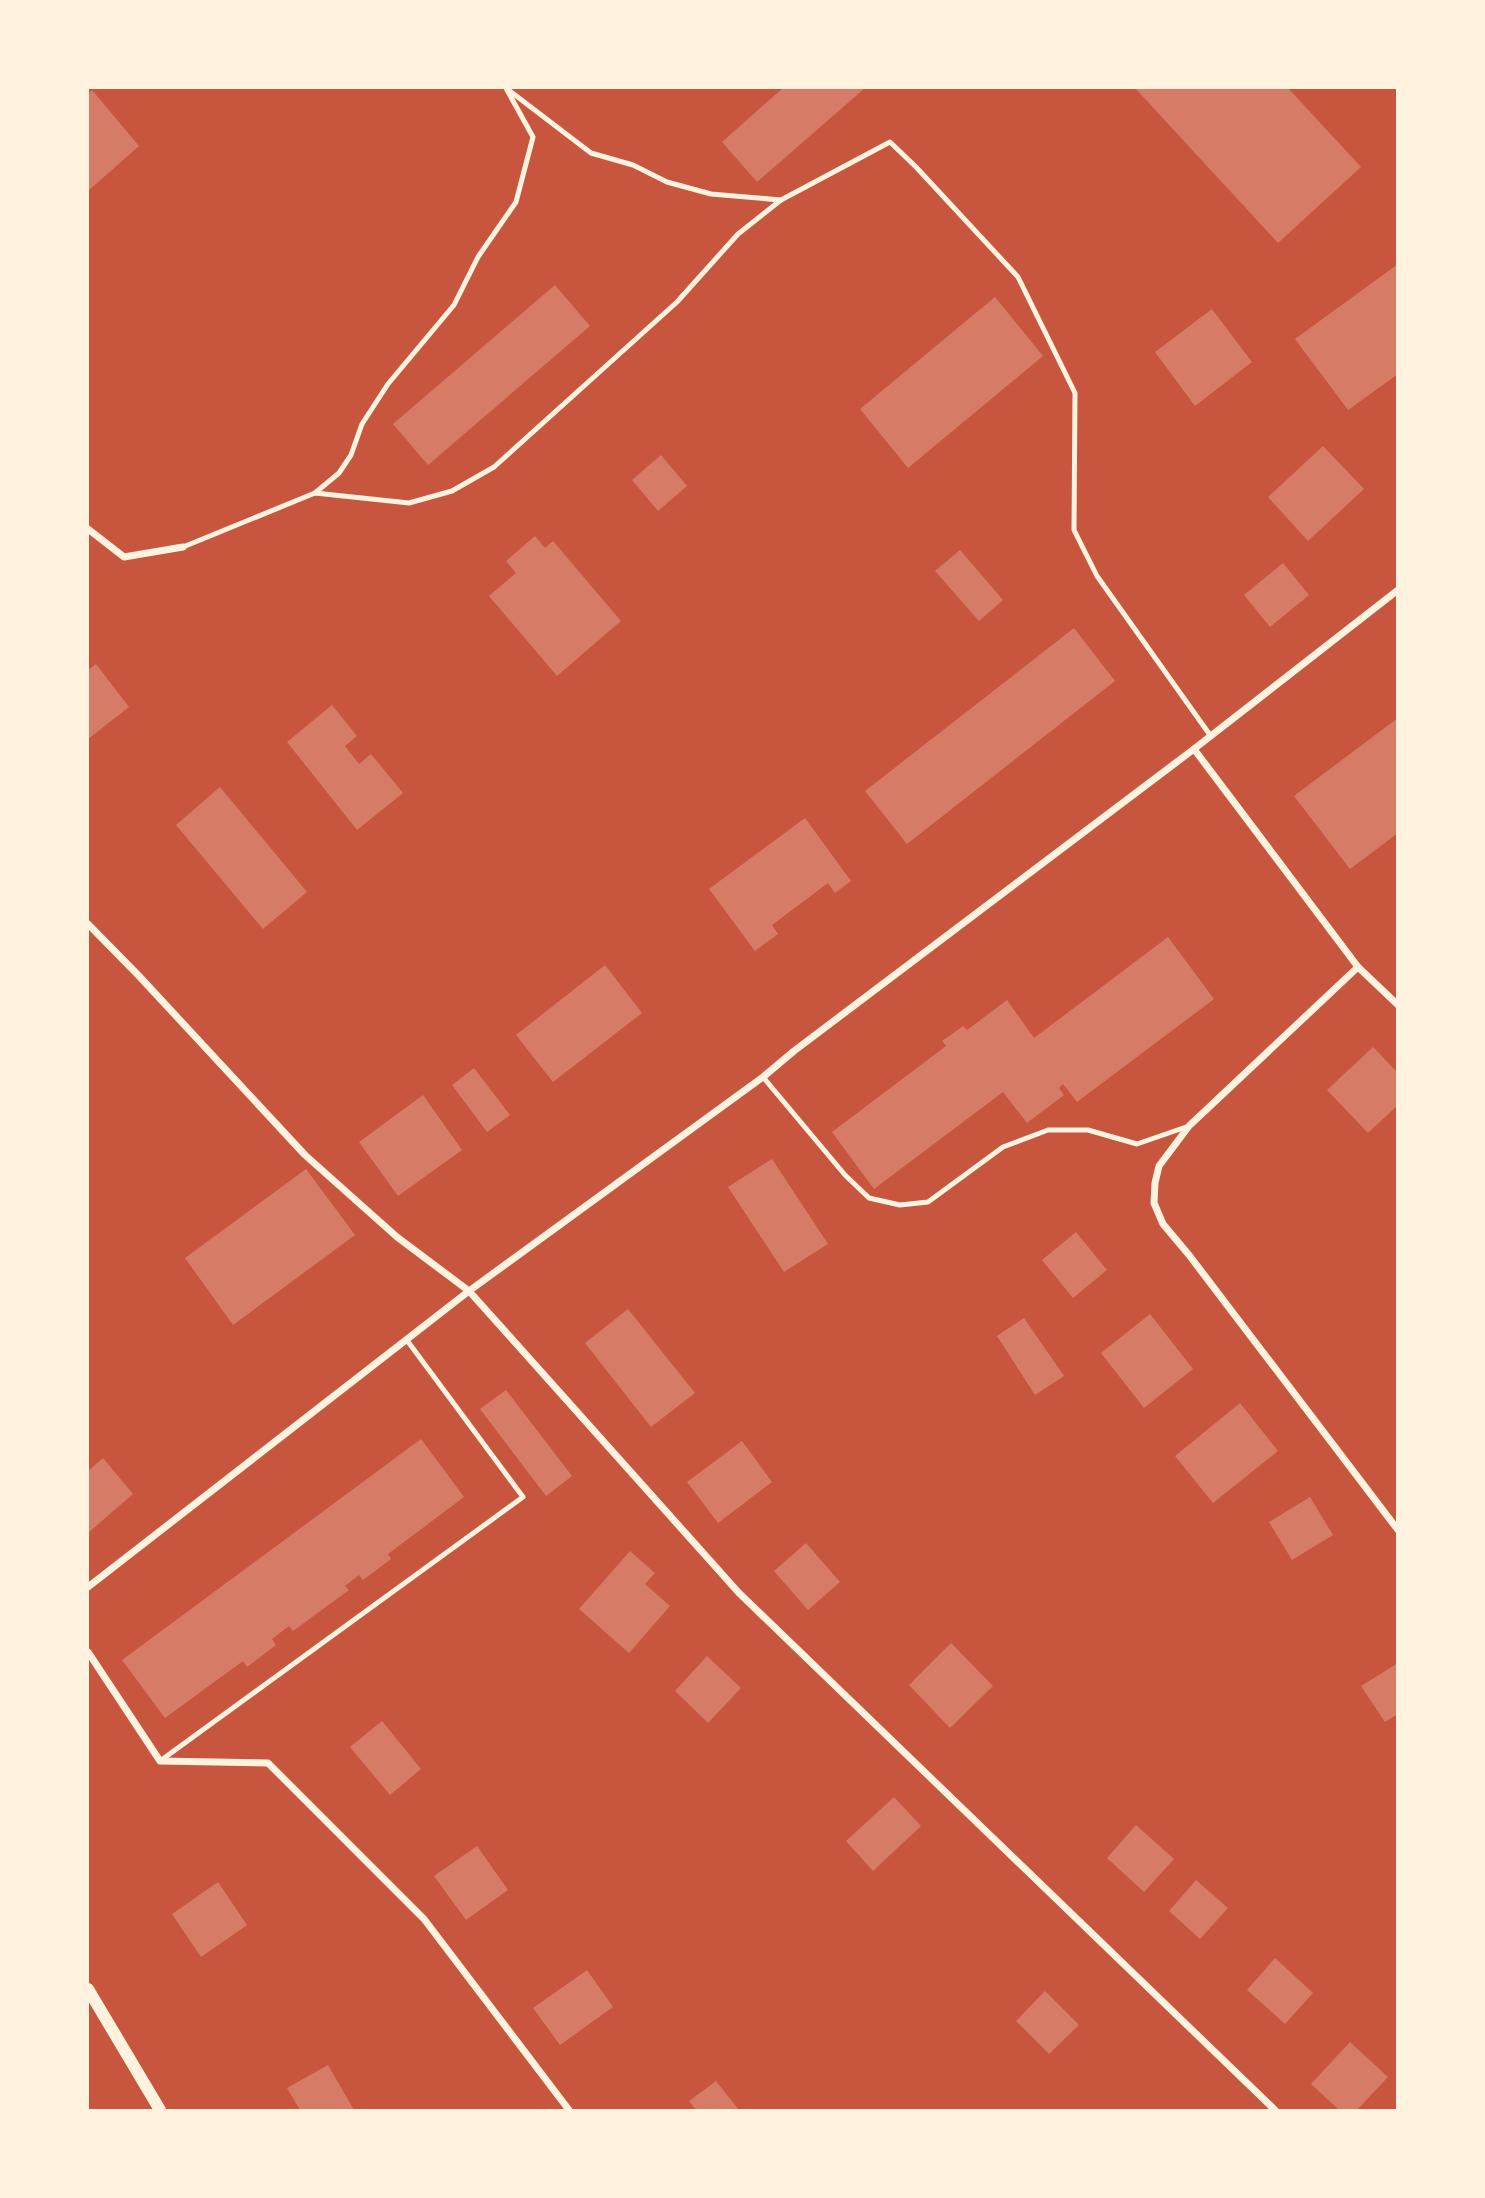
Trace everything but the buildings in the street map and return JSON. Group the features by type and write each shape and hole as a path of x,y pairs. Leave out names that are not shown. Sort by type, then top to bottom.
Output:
{"street":[{"path":"88,529 124,557 183,547"},
{"path":"88,1587 469,1291 763,1077 1398,590"},
{"path":"1194,749 1358,967 1398,1005"},
{"path":"88,924 305,1155 397,1237 469,1291 739,1593 1275,2110"},
{"path":"1358,967 1189,1126 1159,1166 1154,1203 1163,1224 1398,1530"},
{"path":"88,1652 160,1760 268,1763 424,1919 569,2110"},
{"path":"88,1989 160,2110"}],"lane":[{"path":"506,88 591,153 633,165 667,182 711,194 780,200"},
{"path":"183,547 315,493 339,473 351,455 362,424 388,384 454,305 478,257 516,202 533,137 506,88"},
{"path":"315,493 409,503 452,491 495,467 677,302 738,234 780,200 890,142 1018,277 1074,393 1074,530 1097,576 1210,735"},
{"path":"763,1077 845,1175 869,1198 900,1205 929,1202 1003,1147 1048,1130 1088,1130 1137,1144 1189,1126"},
{"path":"160,1760 523,1497 407,1339"}]}
